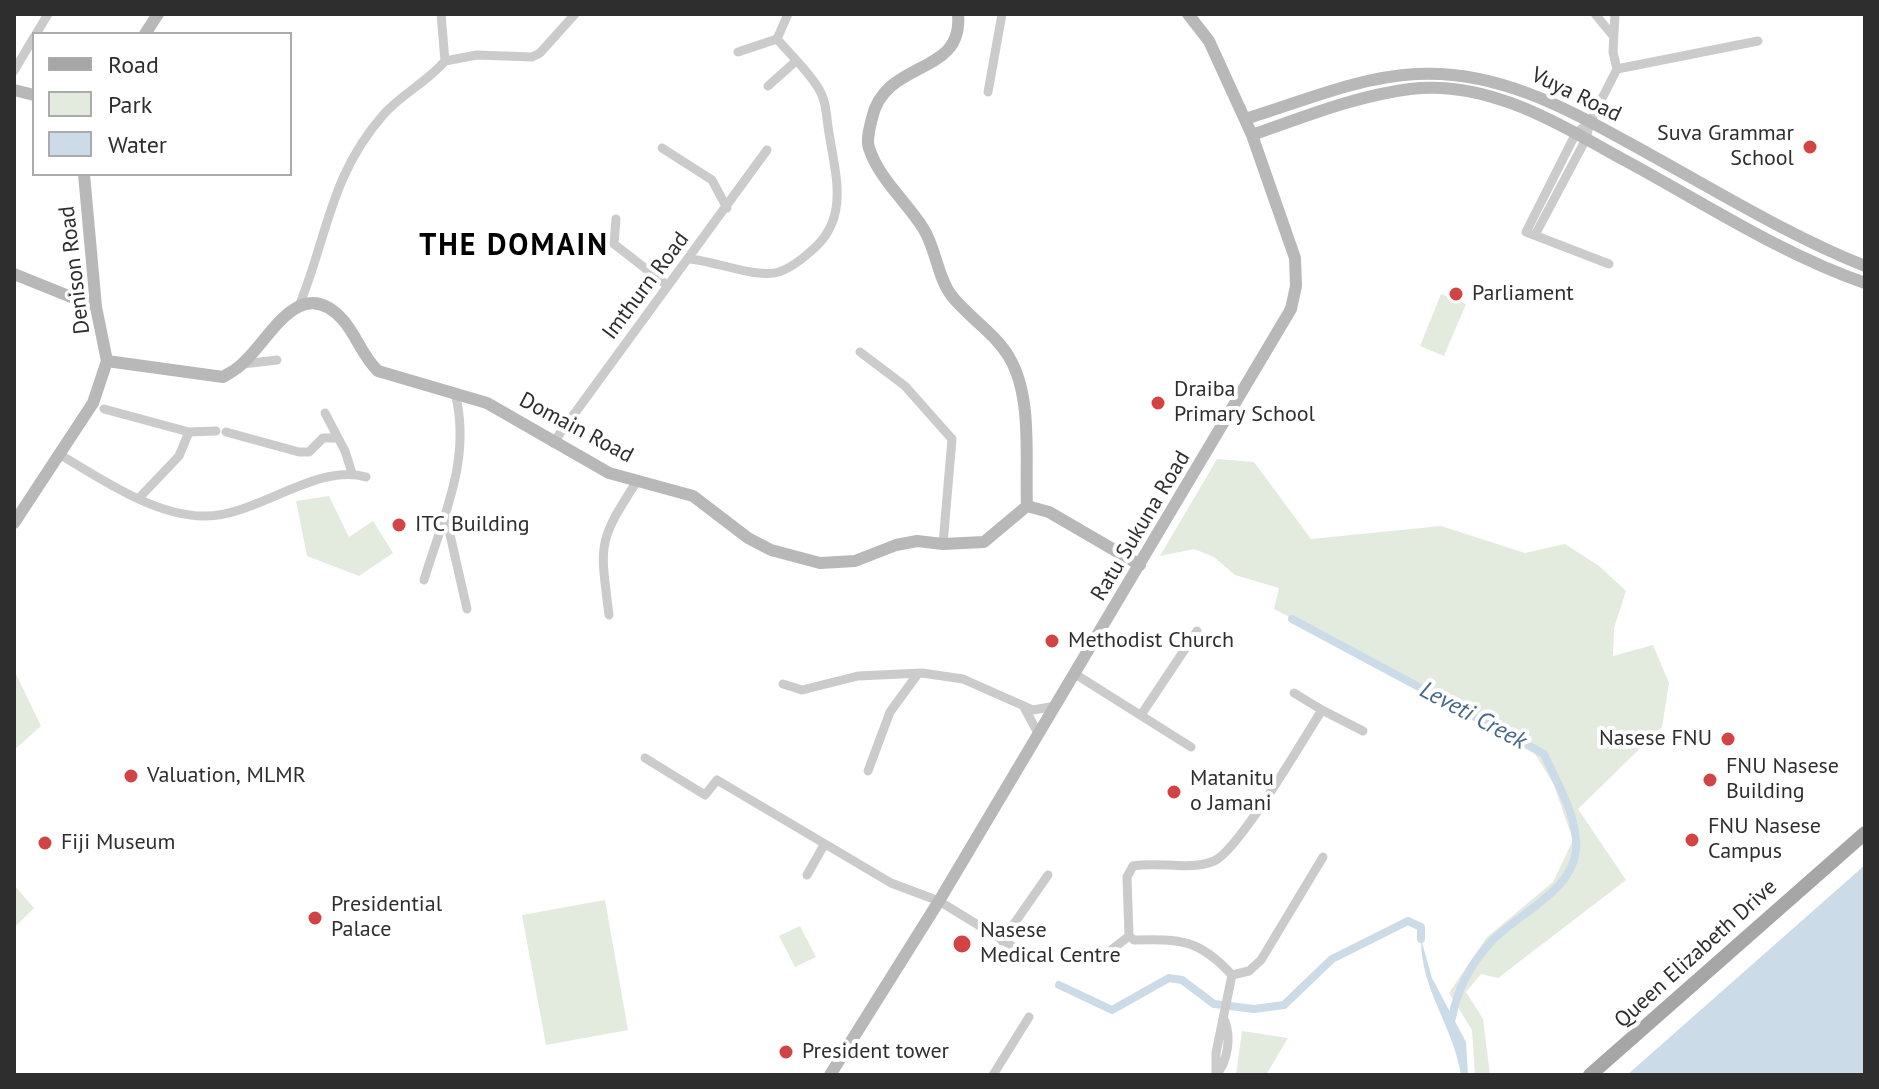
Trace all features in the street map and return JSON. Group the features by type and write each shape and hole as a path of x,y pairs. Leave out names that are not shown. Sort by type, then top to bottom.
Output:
{"main road":[{"path":"146,32 158,14"},
{"path":"958,14 956,35 948,53 896,79 884,91 874,109 868,145 889,184 931,242 949,292 995,338 1015,368 1022,396 1027,506 1049,512 1140,565"},
{"name":"Ratu Sukuna Road","path":"830,1075 1039,735 1291,309 1296,286 1295,258 1245,119 1209,41 1188,14"},
{"name":"Vuya Road","path":"1245,119 1382,77 1435,74 1516,87 1590,122 1813,244 1865,266"},
{"name":"Vuya Road","path":"1252,135 1354,101 1412,89 1461,92 1510,101 1581,136 1806,259 1865,283"},
{"name":"Denison Road","path":"84,176 96,307 107,361"},
{"path":"14,274 96,307"},
{"path":"14,523 93,403 107,361 207,378 223,377 243,364 272,326 299,306"},
{"name":"Domain Road","path":"299,306 329,308 345,321 366,360 378,371 487,403 609,473 693,496 748,538 771,550 820,563 855,561 896,545 917,541 943,544 984,542 1027,506"},
{"name":"Queen Elizabeth Drive","path":"1590,1075 1865,833"}],"street":[{"path":"37,32 48,14"},
{"path":"441,14 445,61"},
{"path":"299,306 320,246 327,213 350,161 385,113 445,61 477,55 532,57 575,14"},
{"path":"738,52 777,39 788,14"},
{"path":"988,92 1002,14"},
{"path":"1595,14 1614,37"},
{"path":"1609,264 1531,233 1617,69 1615,14"},
{"path":"689,259 713,261 760,275 779,272 799,262 829,234 840,196 825,102 818,86 777,39"},
{"path":"14,71 32,41"},
{"path":"1617,69 1758,41"},
{"path":"768,86 796,61"},
{"path":"662,148 712,180 727,208"},
{"name":"Imthurn Road","path":"553,443 767,150"},
{"path":"616,219 614,244 668,286"},
{"path":"860,352 905,386 952,439 943,544"},
{"path":"243,364 277,360"},
{"path":"424,580 460,468 459,410 455,393"},
{"path":"104,409 189,432 221,432 299,452 309,452 323,438 338,438"},
{"path":"325,413 352,473"},
{"path":"140,497 179,456 189,432"},
{"path":"59,454 98,478 164,508 207,517 352,473 366,477"},
{"path":"609,615 601,547 607,527 637,481"},
{"path":"445,514 467,609"},
{"path":"1141,715 1197,631"},
{"path":"1075,674 1191,747"},
{"path":"783,684 802,690 858,676 917,675 963,679 1033,710 1056,706"},
{"path":"868,771 890,712 917,675"},
{"path":"1294,693 1363,731"},
{"path":"1024,707 1039,735"},
{"path":"1232,975 1211,953 1181,939 1134,940 1129,936 1127,877 1133,866 1217,860 1237,838 1322,710"},
{"path":"645,758 705,795 717,780 891,883 939,901 1035,960"},
{"path":"807,875 824,845"},
{"path":"1232,975 1249,971 1261,960 1323,857"},
{"path":"1002,941 1048,875"},
{"path":"1110,951 1129,936"},
{"path":"1216,1075 1222,1069 1229,1032 1225,1021 1232,975"},
{"path":"993,1075 1029,1017"}],"green space":[{"path":"1441,294 1466,304 1444,356 1420,346"},
{"path":"1217,459 1254,462 1311,539 1441,526 1525,553 1565,544 1599,566 1626,591 1614,628 1613,656 1653,645 1669,683 1662,727 1578,809 1626,880 1498,978 1481,974 1466,992 1483,1019 1490,1075 1475,1075 1472,1030 1449,993 1487,937 1553,882 1573,840 1553,783 1525,738 1274,609 1279,588 1235,575 1214,557 1194,549 1160,556"},
{"path":"329,496 349,537 373,521 393,553 359,576 307,556 296,501"},
{"path":"14,670 41,726 14,750"},
{"path":"14,885 34,908 14,928"},
{"path":"605,900 628,1030 546,1045 522,915"},
{"path":"800,926 816,957 795,967 779,936"},
{"path":"1242,1031 1288,1038 1266,1075 1236,1075"}],"water":[{"path":"1865,865 1865,1075 1627,1075"},
{"path":"1421,939 1432,978 1466,1042 1468,1075 1461,1075 1426,975"}],"waterway":[{"name":"Leveti Creek","path":"1292,619 1544,754 1568,807 1576,840 1575,858 1568,873 1545,899 1483,951 1461,988 1452,1018"},
{"path":"1059,985 1112,1010 1169,978 1182,980 1214,1004 1254,1009 1284,1005 1332,959 1408,921 1421,927 1421,939"}],"place":[{"name":"Suva Grammar School","path":"1810,147"},
{"name":"Parliament","path":"1456,294"},
{"name":"Draiba Primary School","path":"1158,403"},
{"name":"ITC Building","path":"399,525"},
{"name":"Methodist Church","path":"1052,641"},
{"name":"Nasese FNU","path":"1728,739"},
{"name":"Valuation, MLMR","path":"131,776"},
{"name":"FNU Nasese Building","path":"1710,780"},
{"name":"Matanitu o Jamani","path":"1174,792"},
{"name":"FNU Nasese Campus","path":"1692,840"},
{"name":"Fiji Museum","path":"45,843"},
{"name":"Presidential Palace","path":"315,918"},
{"name":"Nasese Medical Centre","path":"962,944"},
{"name":"President tower","path":"786,1052"}],"district":[{"name":"THE DOMAIN","path":"514,246"}]}
